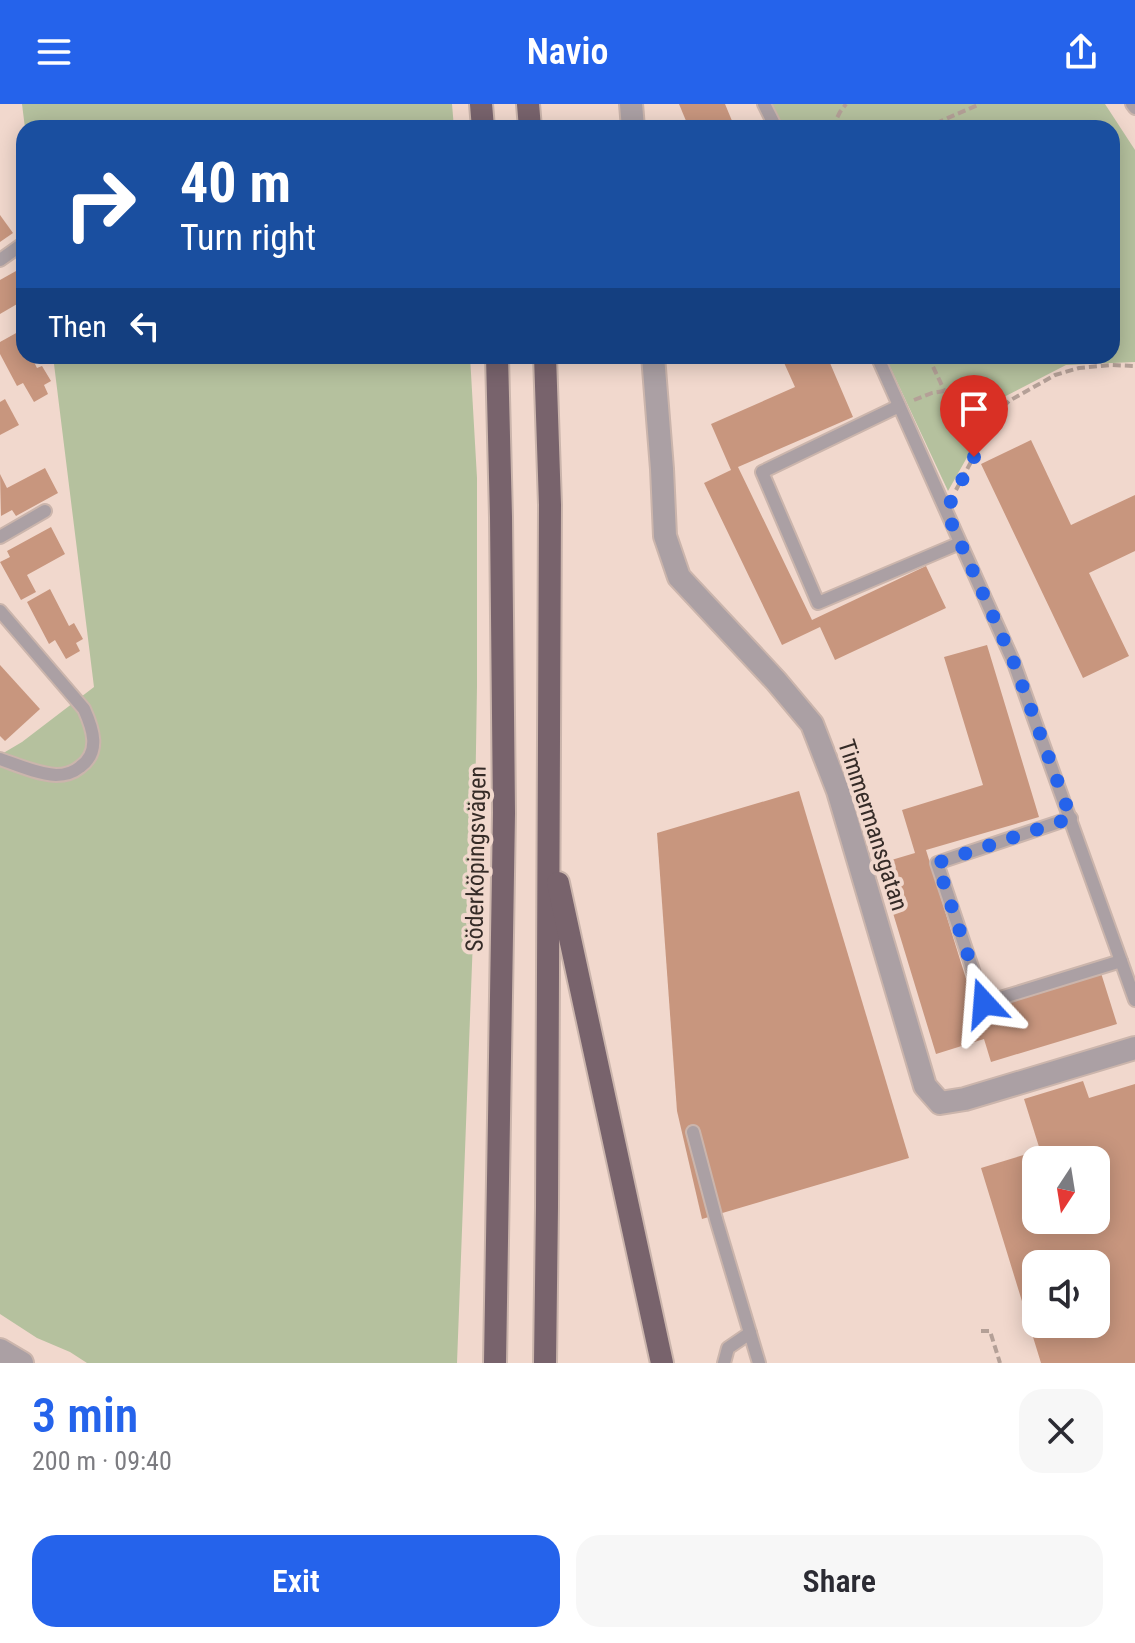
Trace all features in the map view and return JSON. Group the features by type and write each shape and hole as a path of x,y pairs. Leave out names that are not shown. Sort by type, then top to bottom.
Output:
{"highway":[{"name":"Söderköpingsvägen","path":"495,1363 504,813 497,364"},
{"path":"545,364 550,505 545,1363"},
{"path":"549,842 662,1363"}],"street":[{"name":"Timmermansgatan","path":"654,364 665,536 679,577 812,724 838,791 925,1086 940,1103 965,1099 1135,1048"}],"lane":[{"path":"881,364 1014,663 1135,1000"},
{"path":"899,406 762,472 818,603 960,543"},
{"path":"0,537 45,511"},
{"path":"0,611 84,709 92,726 94,747 88,761 73,772 56,775 0,759"},
{"path":"1071,818 937,863 984,1003 1121,961"},
{"path":"693,1132 759,1363"},
{"path":"724,1363 728,1348 750,1333"}],"path":[{"path":"943,120 980,104"},
{"path":"932,364 944,391"},
{"path":"946,511 997,413 1009,401 1055,375 1079,368 1135,366"},
{"path":"899,406 944,391 997,413"},
{"path":"981,1331 990,1331 1000,1363"}],"green space":[{"path":"22,104 452,104 453,120 24,120"},
{"path":"767,104 1105,104 1115,120 774,120"},
{"path":"1120,127 1135,150 1135,362 1120,363"},
{"path":"54,364 470,364 477,478 477,686 473,938 457,1363 87,1363 37,1338 0,1314 0,755 94,687"},
{"path":"889,364 1089,364 1066,365 1000,399 948,491"}],"building":[{"path":"679,104 725,104 732,120 686,120"},
{"path":"0,215 13,233 0,242"},
{"path":"16,271 16,305 0,314 0,280"},
{"path":"16,333 16,364 42,366 51,381 44,385 48,394 34,402 23,383 17,386 0,354 0,342"},
{"path":"785,364 830,364 853,417 738,467 812,620 926,566 946,608 835,660 820,627 782,645 704,483 731,470 711,424 795,387"},
{"path":"5,399 19,425 0,435 0,402"},
{"path":"1031,440 1071,525 1135,495 1135,551 1089,573 1129,656 1083,678 981,464"},
{"path":"45,468 58,493 16,516 12,510 1,516 0,474 7,488"},
{"path":"51,527 65,554 27,575 36,592 21,600 0,562 10,557 7,551"},
{"path":"50,589 69,626 74,623 83,639 76,643 80,651 66,659 55,640 49,644 27,602"},
{"path":"987,645 1039,817 926,850 976,1011 1101,973 1117,1024 991,1062 984,1039 936,1054 878,864 915,853 902,810 983,785 944,657"},
{"path":"0,665 40,709 5,741 0,736"},
{"path":"799,791 909,1158 702,1219 677,1111 657,833"},
{"path":"1083,1081 1089,1098 1135,1084 1135,1363 1041,1363 1033,1338 1110,1338 1110,1250 1022,1250 1022,1301 981,1168 1022,1155 1022,1234 1110,1234 1110,1146 1039,1146 1024,1099"}],"route":[{"path":"974,457 946,511 1014,663 1071,818 937,863 984,1003"}]}
